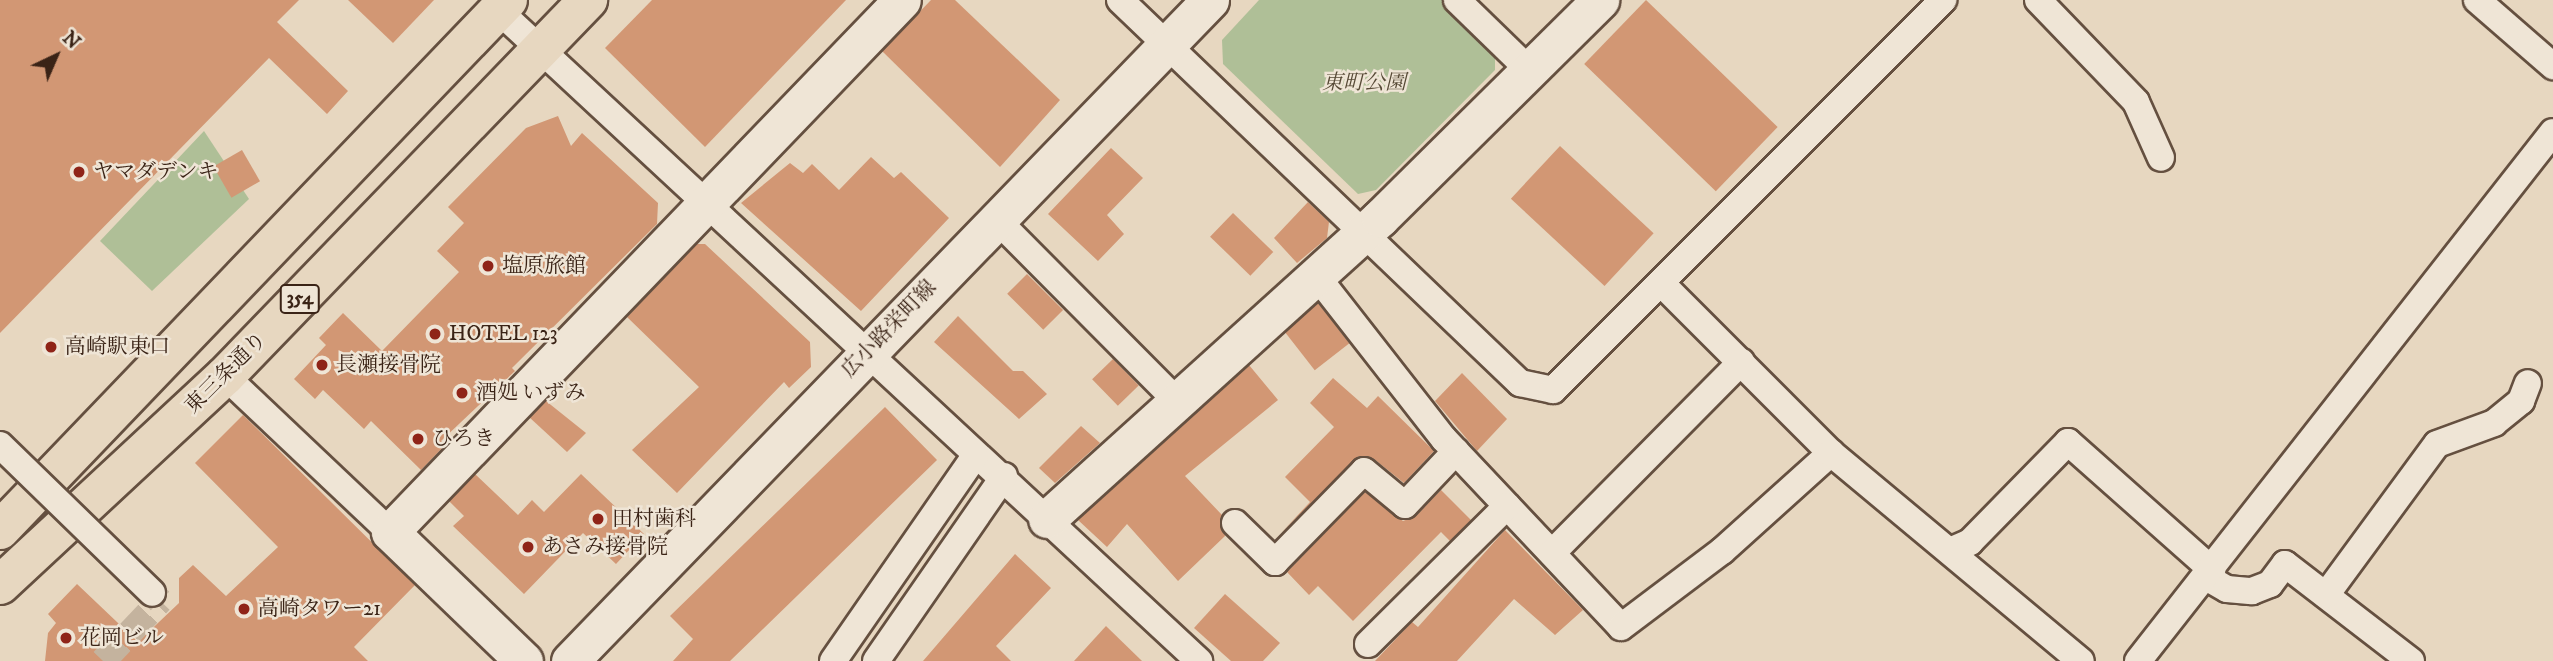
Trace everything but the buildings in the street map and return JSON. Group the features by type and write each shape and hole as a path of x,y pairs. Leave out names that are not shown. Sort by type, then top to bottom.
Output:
{"highway":[{"name":"東三条通り","path":"0,585 225,376 588,0"},
{"path":"0,530 503,5"}],"street":[{"path":"390,532 902,0"},
{"path":"1120,0 1520,383 1553,390 1944,0"},
{"name":"広小路栄町線","path":"570,661 1210,0"},
{"path":"1457,0 1530,71"},
{"path":"1047,519 1362,233 1600,0"},
{"path":"2038,0 2136,102 2161,158"},
{"path":"2477,0 2553,66"},
{"path":"503,5 539,50 704,206 975,456 1004,476 1199,661"},
{"path":"2138,661 2553,132"},
{"path":"996,219 1176,400"},
{"path":"1315,274 1456,451 1621,627 1722,551 1831,453"},
{"path":"1661,282 1831,453 2081,661"},
{"path":"1552,553 1741,362"},
{"path":"225,376 524,661"},
{"path":"2326,595 2437,444 2494,423 2521,401 2528,383"},
{"path":"1950,551 1970,542 2068,442 2227,589 2252,592 2270,584 2286,564 2412,661"},
{"path":"0,445 152,593"},
{"path":"1235,523 1275,562 1364,471 1405,505 1456,451"},
{"path":"833,661 975,456"},
{"path":"876,661 1004,476"},
{"path":"1368,644 1507,506"}],"green space":[{"name":"東町公園","path":"1259,0 1446,0 1495,49 1495,70 1376,190 1358,194 1223,64 1222,40"},
{"path":"204,131 249,199 152,291 100,241"}],"tunnel":[{"path":"103,661 160,601 152,593"}],"place":[{"name":"ヤマダデンキ","path":"79,172"},
{"name":"塩原旅館","path":"488,266"},
{"name":"HOTEL 123","path":"435,334"},
{"name":"高崎駅東口","path":"51,347"},
{"name":"長瀬接骨院","path":"322,365"},
{"name":"酒処 いずみ","path":"462,393"},
{"name":"ひろき","path":"418,439"},
{"name":"田村歯科","path":"598,519"},
{"name":"あさみ接骨院","path":"528,547"},
{"name":"高崎タワー21","path":"244,609"},
{"name":"花岡ビル","path":"66,638"}]}
